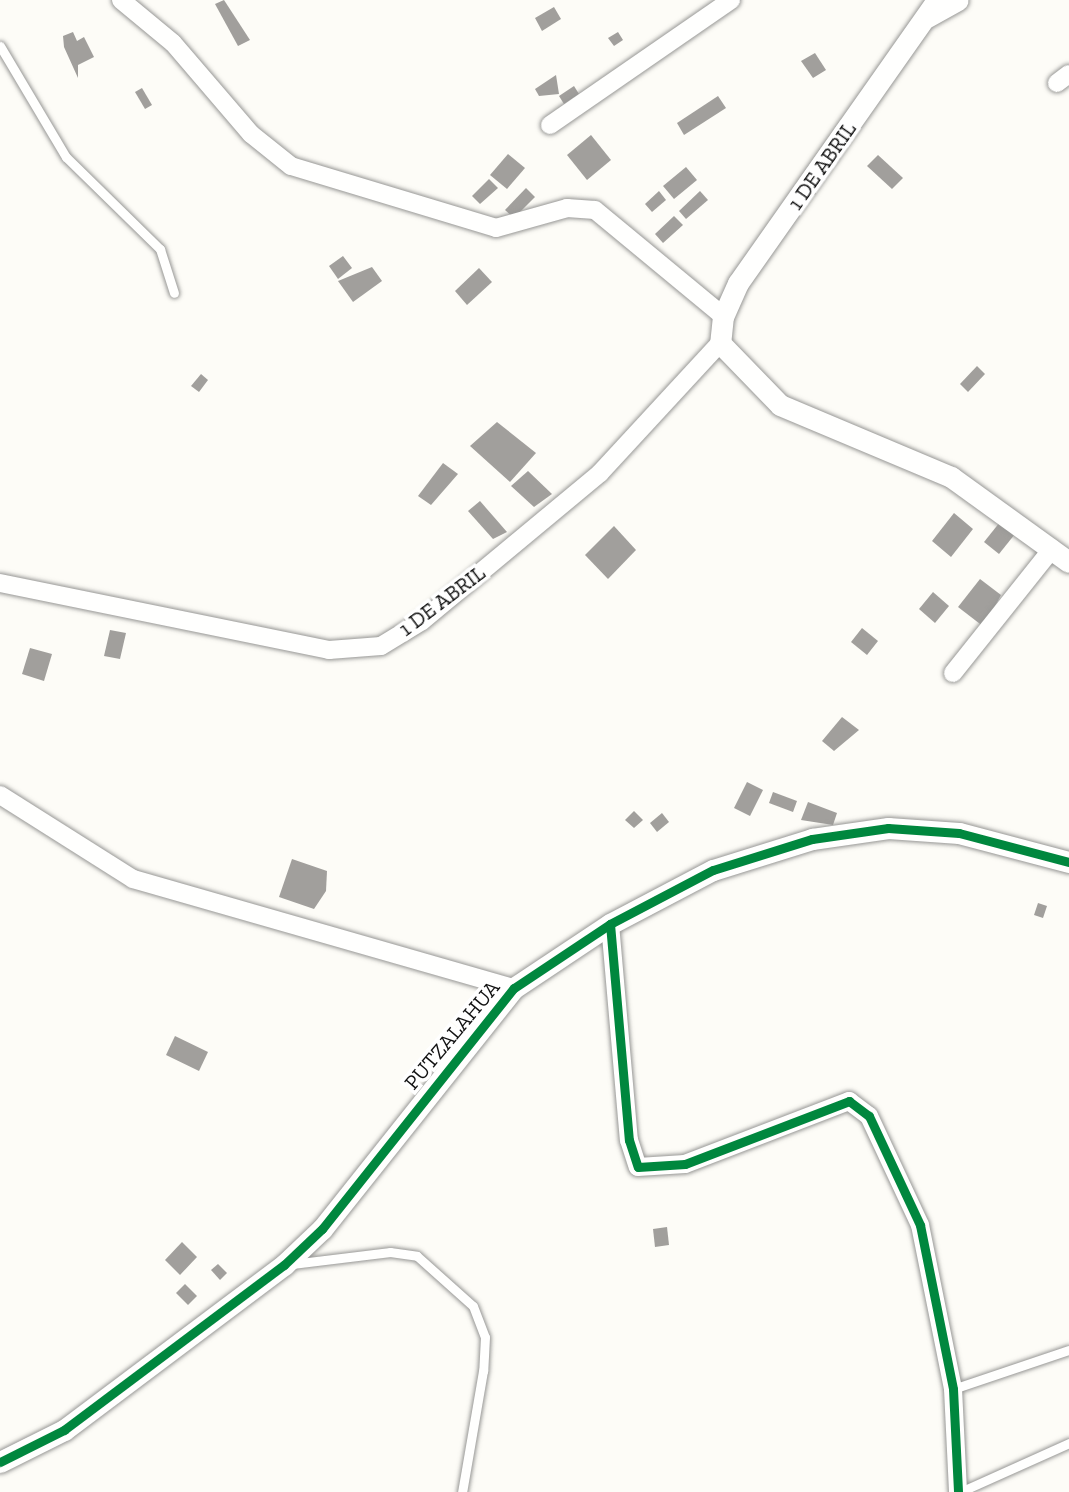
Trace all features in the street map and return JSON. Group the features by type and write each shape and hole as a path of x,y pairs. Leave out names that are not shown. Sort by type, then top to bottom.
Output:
{"street":[{"path":"121,0 173,43 251,134 291,166 496,228 567,208 596,210 723,316"},
{"path":"550,125 731,0"},
{"name":"1 DE ABRIL","path":"0,583 329,650 381,646 422,621 600,473 720,343 723,316 738,284 931,9 958,0"},
{"path":"720,343 780,405 951,477 1069,562"},
{"path":"953,673 1052,548"},
{"path":"0,795 133,879 514,988"},
{"name":"PUTZALAHUA","path":"0,1462 64,1430 284,1265 322,1229 514,988 610,923 713,870 812,839 875,830 959,833 1069,862"},
{"path":"610,923 629,1140 638,1167 685,1164 849,1101 869,1116 920,1225 953,1389 959,1492"}],"lane":[{"path":"0,46 66,157 160,250 174,293"},
{"path":"284,1265 390,1252 417,1256 473,1306 485,1337 484,1371 462,1492"},
{"path":"953,1389 1069,1350"},
{"path":"959,1492 1069,1443"}],"building":[{"path":"224,0 250,40 238,46 215,4"},
{"path":"554,7 561,19 542,31 535,18"},
{"path":"73,32 77,41 84,37 94,57 78,65 78,78 64,47 63,36"},
{"path":"618,32 623,40 614,46 608,38"},
{"path":"815,53 826,70 813,78 801,61"},
{"path":"556,75 559,94 539,96 535,89"},
{"path":"574,86 579,94 564,104 559,96"},
{"path":"142,88 152,105 145,109 135,92"},
{"path":"718,96 726,108 684,135 677,123"},
{"path":"591,135 611,160 587,180 567,155"},
{"path":"508,154 525,168 507,189 490,175"},
{"path":"878,155 903,178 892,189 867,166"},
{"path":"686,167 697,180 674,199 663,186"},
{"path":"489,179 498,188 480,204 472,196"},
{"path":"526,188 535,197 514,218 505,210"},
{"path":"659,191 666,200 652,212 645,204"},
{"path":"700,191 708,200 686,219 679,211"},
{"path":"674,216 683,225 663,243 655,234"},
{"path":"343,256 352,268 338,279 329,266"},
{"path":"372,267 382,281 353,302 338,281"},
{"path":"479,268 492,282 467,305 455,291"},
{"path":"977,366 985,374 968,392 960,384"},
{"path":"201,374 208,380 199,392 191,386"},
{"path":"497,422 536,453 510,482 470,446"},
{"path":"443,463 458,474 431,505 418,496"},
{"path":"528,471 552,494 534,507 511,486"},
{"path":"480,501 507,532 493,539 468,511"},
{"path":"954,513 973,529 951,557 932,541"},
{"path":"1000,522 1015,534 999,554 984,542"},
{"path":"614,526 636,550 608,579 585,555"},
{"path":"980,579 1001,595 984,627 958,607"},
{"path":"933,592 949,606 935,623 919,609"},
{"path":"862,628 878,641 867,655 851,642"},
{"path":"110,630 126,633 120,659 104,656"},
{"path":"30,648 52,654 44,681 22,674"},
{"path":"842,717 859,730 834,751 822,741"},
{"path":"747,782 763,790 750,816 734,808"},
{"path":"773,792 797,801 793,812 769,803"},
{"path":"808,802 837,813 833,825 801,820"},
{"path":"634,811 643,820 634,828 625,820"},
{"path":"662,813 669,822 657,832 650,823"},
{"path":"292,859 327,871 326,891 314,909 279,897"},
{"path":"1038,903 1047,906 1043,918 1034,915"},
{"path":"175,1036 208,1052 199,1071 166,1055"},
{"path":"667,1227 669,1245 655,1247 653,1229"},
{"path":"182,1242 197,1257 180,1275 165,1260"},
{"path":"218,1264 227,1273 220,1280 211,1270"},
{"path":"185,1284 197,1296 188,1305 176,1293"}],"cycle path":[{"path":"0,1462 64,1430 284,1265 322,1229 514,988 610,924 713,870 812,839 888,828 959,833 1069,862"},
{"path":"610,924 629,1140 638,1167 685,1164 849,1101 869,1116 920,1225 953,1389 958,1492"}]}
